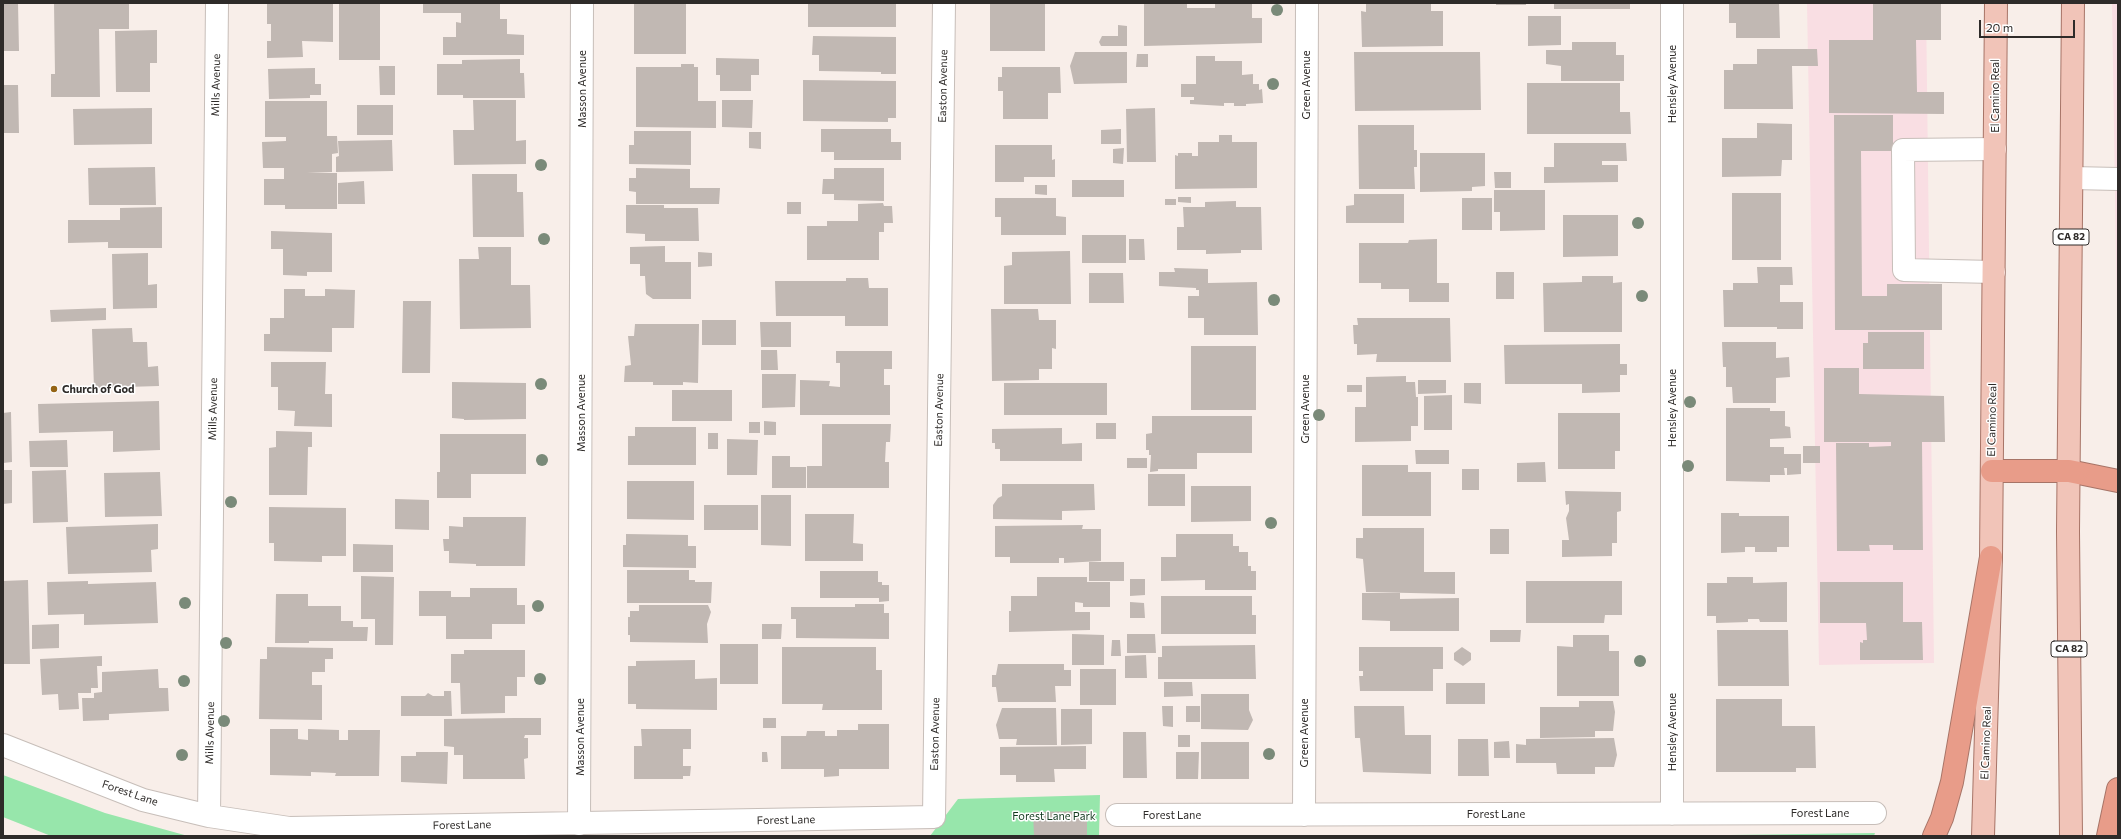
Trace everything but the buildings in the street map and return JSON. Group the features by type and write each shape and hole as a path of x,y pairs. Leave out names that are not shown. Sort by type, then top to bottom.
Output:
{"highway":[{"path":"1992,471 2069,471 2118,481"},
{"path":"1934,836 1942,818 1952,782 1991,558"},
{"path":"2108,836 2118,790"}],"main road":[{"name":"El Camino Real","path":"1983,836 1991,558 1996,3"},
{"name":"CA 82","path":"2071,836 2069,471 2073,3"}],"street":[{"name":"Mills Avenue","path":"209,816 217,3"},
{"name":"Masson Avenue","path":"579,824 582,3"},
{"name":"Easton Avenue","path":"934,817 944,3"},
{"name":"Green Avenue","path":"1304,815 1307,3"},
{"name":"Hensley Avenue","path":"1672,3 1672,814"},
{"path":"1994,272 1904,270 1903,150 1995,149"},
{"path":"2072,178 2118,180"},
{"name":"Forest Lane","path":"3,745 143,800 209,816 289,828 934,817"},
{"name":"Forest Lane","path":"1117,815 1875,813"}],"shaded area":[{"path":"1807,3 1926,3 1934,663 1819,665"},
{"path":"2112,3 2118,3 2118,383"}],"green space":[{"path":"3,775 105,813 188,836 51,836 3,817"},
{"name":"Forest Lane Park","path":"1100,795 1099,836 930,836 958,799"},
{"path":"1875,833 1874,836 1657,836"}],"place":[{"name":"Church of God","path":"54,389"}]}
